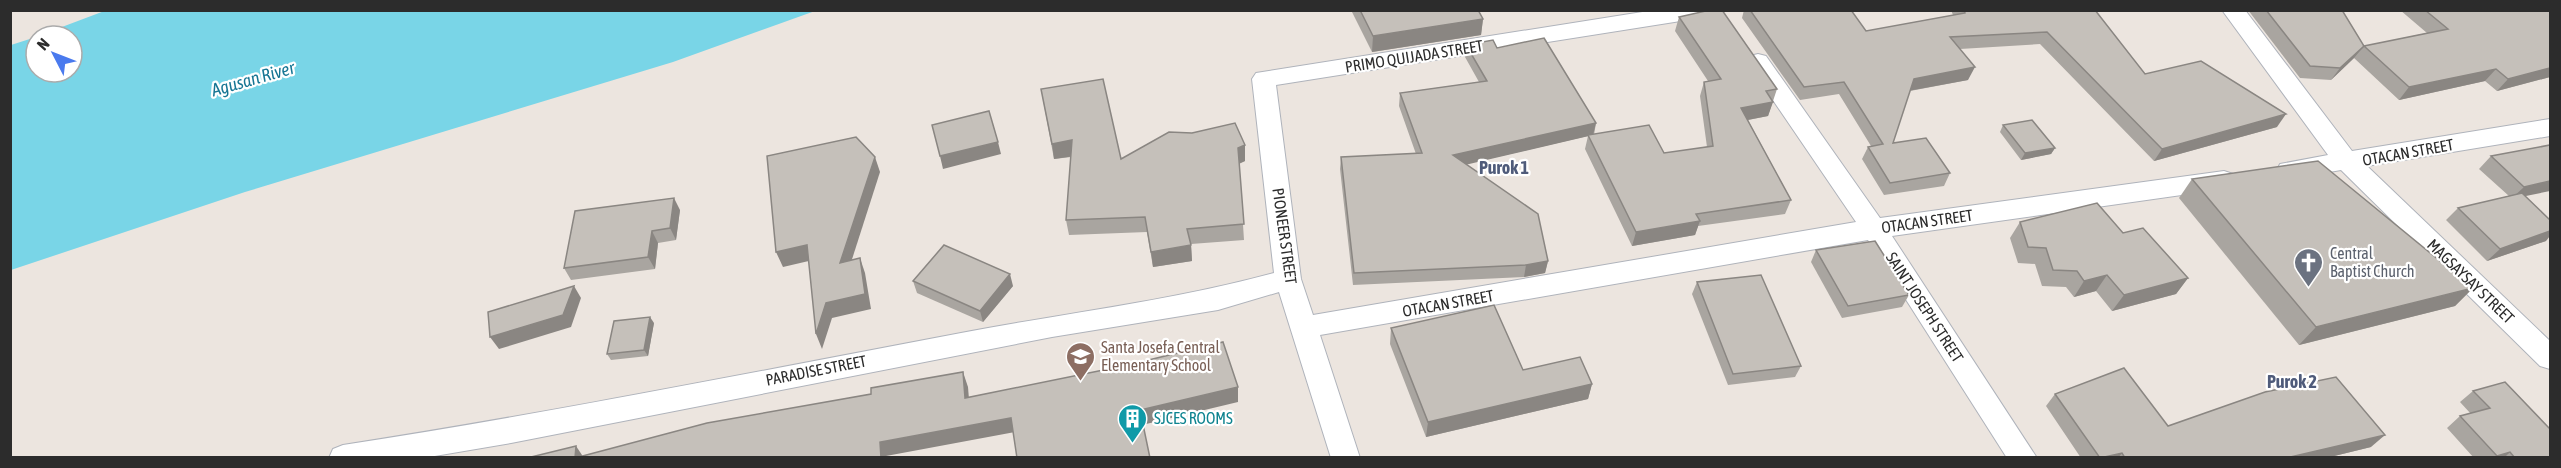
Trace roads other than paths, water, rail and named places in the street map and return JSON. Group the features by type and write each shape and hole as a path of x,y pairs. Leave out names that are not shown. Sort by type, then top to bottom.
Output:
{"street":[{"name":"MAGSAYSAY STREET","path":"2233,10 2347,162 2550,358"},
{"name":"PRIMO QUIJADA STREET","path":"1264,79 1725,20"},
{"name":"SAINT JOSEPH STREET","path":"1725,20 1874,229 2023,458"},
{"name":"PIONEER STREET","path":"1264,79 1288,279 1306,327 1346,458"},
{"name":"OTACAN STREET","path":"1306,327 1874,229 2347,162 2550,127"},
{"name":"PARADISE STREET","path":"343,458 511,431 1029,330 1218,299 1288,279"}],"water":[{"name":"Agusan River","path":"107,10 815,10 673,62 245,192 11,270 11,45 24,41 24,84 84,84 84,24 70,24"}],"place":[{"name":"Central Baptist Church","path":"2309,288"},
{"name":"Santa Josefa Central Elementary School","path":"1080,382"},
{"name":"SJCES ROOMS","path":"1133,444"}],"district":[{"name":"Purok 1","path":"1504,168"},
{"name":"Purok 2","path":"2292,382"}]}
